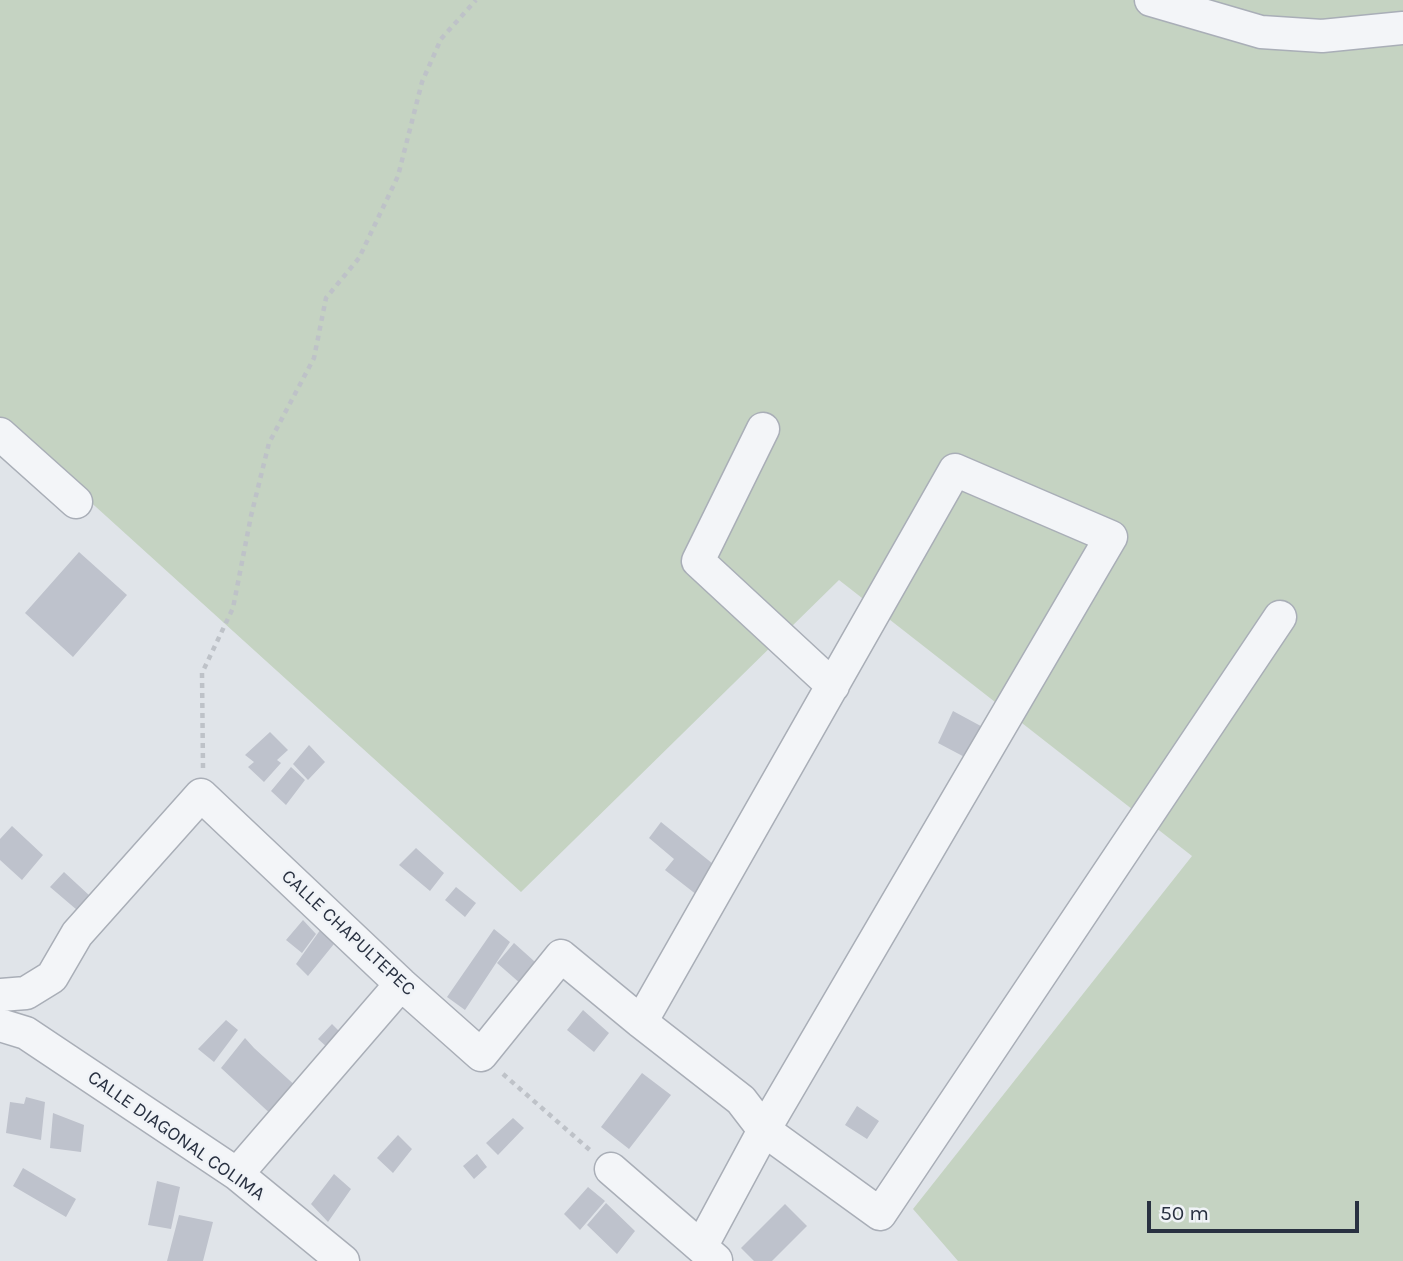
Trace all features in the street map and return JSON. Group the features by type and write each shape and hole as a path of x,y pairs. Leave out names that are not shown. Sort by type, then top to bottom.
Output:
{"street":[{"path":"1151,0 1261,32 1322,36 1403,28"},
{"path":"763,429 698,561 832,686"},
{"path":"0,434 76,502"},
{"path":"611,1169 709,1254 764,1130 1111,537 955,470 641,1022"},
{"path":"481,1055 561,956 741,1100 764,1130 880,1214 1280,617"},
{"name":"CALLE CHAPULTEPEC","path":"201,796 401,984 481,1055"},
{"path":"0,995 26,993 52,977 77,934 201,796"},
{"path":"237,1174 401,984"},
{"name":"CALLE DIAGONAL COLIMA","path":"0,1025 26,1033 237,1174 303,1246 343,1261"}],"path":[{"path":"201,796 204,755 202,673 233,608 269,443 314,358 326,298 359,258 398,176 422,82 441,39 476,0"},
{"path":"481,1055 611,1169"}],"green space":[{"path":"0,0 1403,0 1403,1261 958,1261 913,1209 1192,856 839,580 521,892 0,420"}],"building":[{"path":"79,552 127,595 73,657 25,613"},
{"path":"953,711 990,731 974,762 938,743"},
{"path":"270,732 288,750 277,760 281,763 264,782 248,767 254,762 245,755"},
{"path":"309,745 325,762 308,780 293,764"},
{"path":"291,767 305,780 286,805 271,791"},
{"path":"661,822 718,868 697,895 665,870 674,859 649,838"},
{"path":"12,826 43,855 22,880 0,860 0,839"},
{"path":"416,848 444,873 430,891 399,865"},
{"path":"64,872 90,896 77,910 50,887"},
{"path":"456,887 476,903 465,917 445,900"},
{"path":"303,920 316,934 302,953 286,940"},
{"path":"323,926 338,939 308,976 296,964"},
{"path":"494,929 510,942 465,1010 447,997"},
{"path":"514,943 544,970 521,984 497,963"},
{"path":"583,1010 609,1033 594,1052 567,1030"},
{"path":"226,1020 238,1030 214,1062 198,1049"},
{"path":"332,1024 341,1033 328,1048 318,1039"},
{"path":"245,1038 299,1089 275,1118 221,1068"},
{"path":"642,1073 671,1095 629,1149 601,1127"},
{"path":"26,1097 45,1102 41,1140 6,1133 10,1102 24,1104"},
{"path":"857,1106 879,1121 867,1139 845,1125"},
{"path":"53,1113 84,1125 81,1152 50,1148"},
{"path":"513,1118 524,1128 498,1155 486,1143"},
{"path":"398,1135 412,1149 393,1173 377,1158"},
{"path":"477,1154 487,1167 474,1179 463,1166"},
{"path":"23,1168 76,1199 66,1217 13,1186"},
{"path":"334,1174 351,1189 328,1222 311,1204"},
{"path":"157,1181 180,1187 171,1229 148,1225"},
{"path":"588,1187 605,1201 580,1230 564,1214"},
{"path":"606,1203 635,1231 617,1254 587,1225"},
{"path":"785,1204 807,1226 772,1261 754,1261 741,1248"},
{"path":"179,1215 213,1222 203,1261 167,1261"}]}
